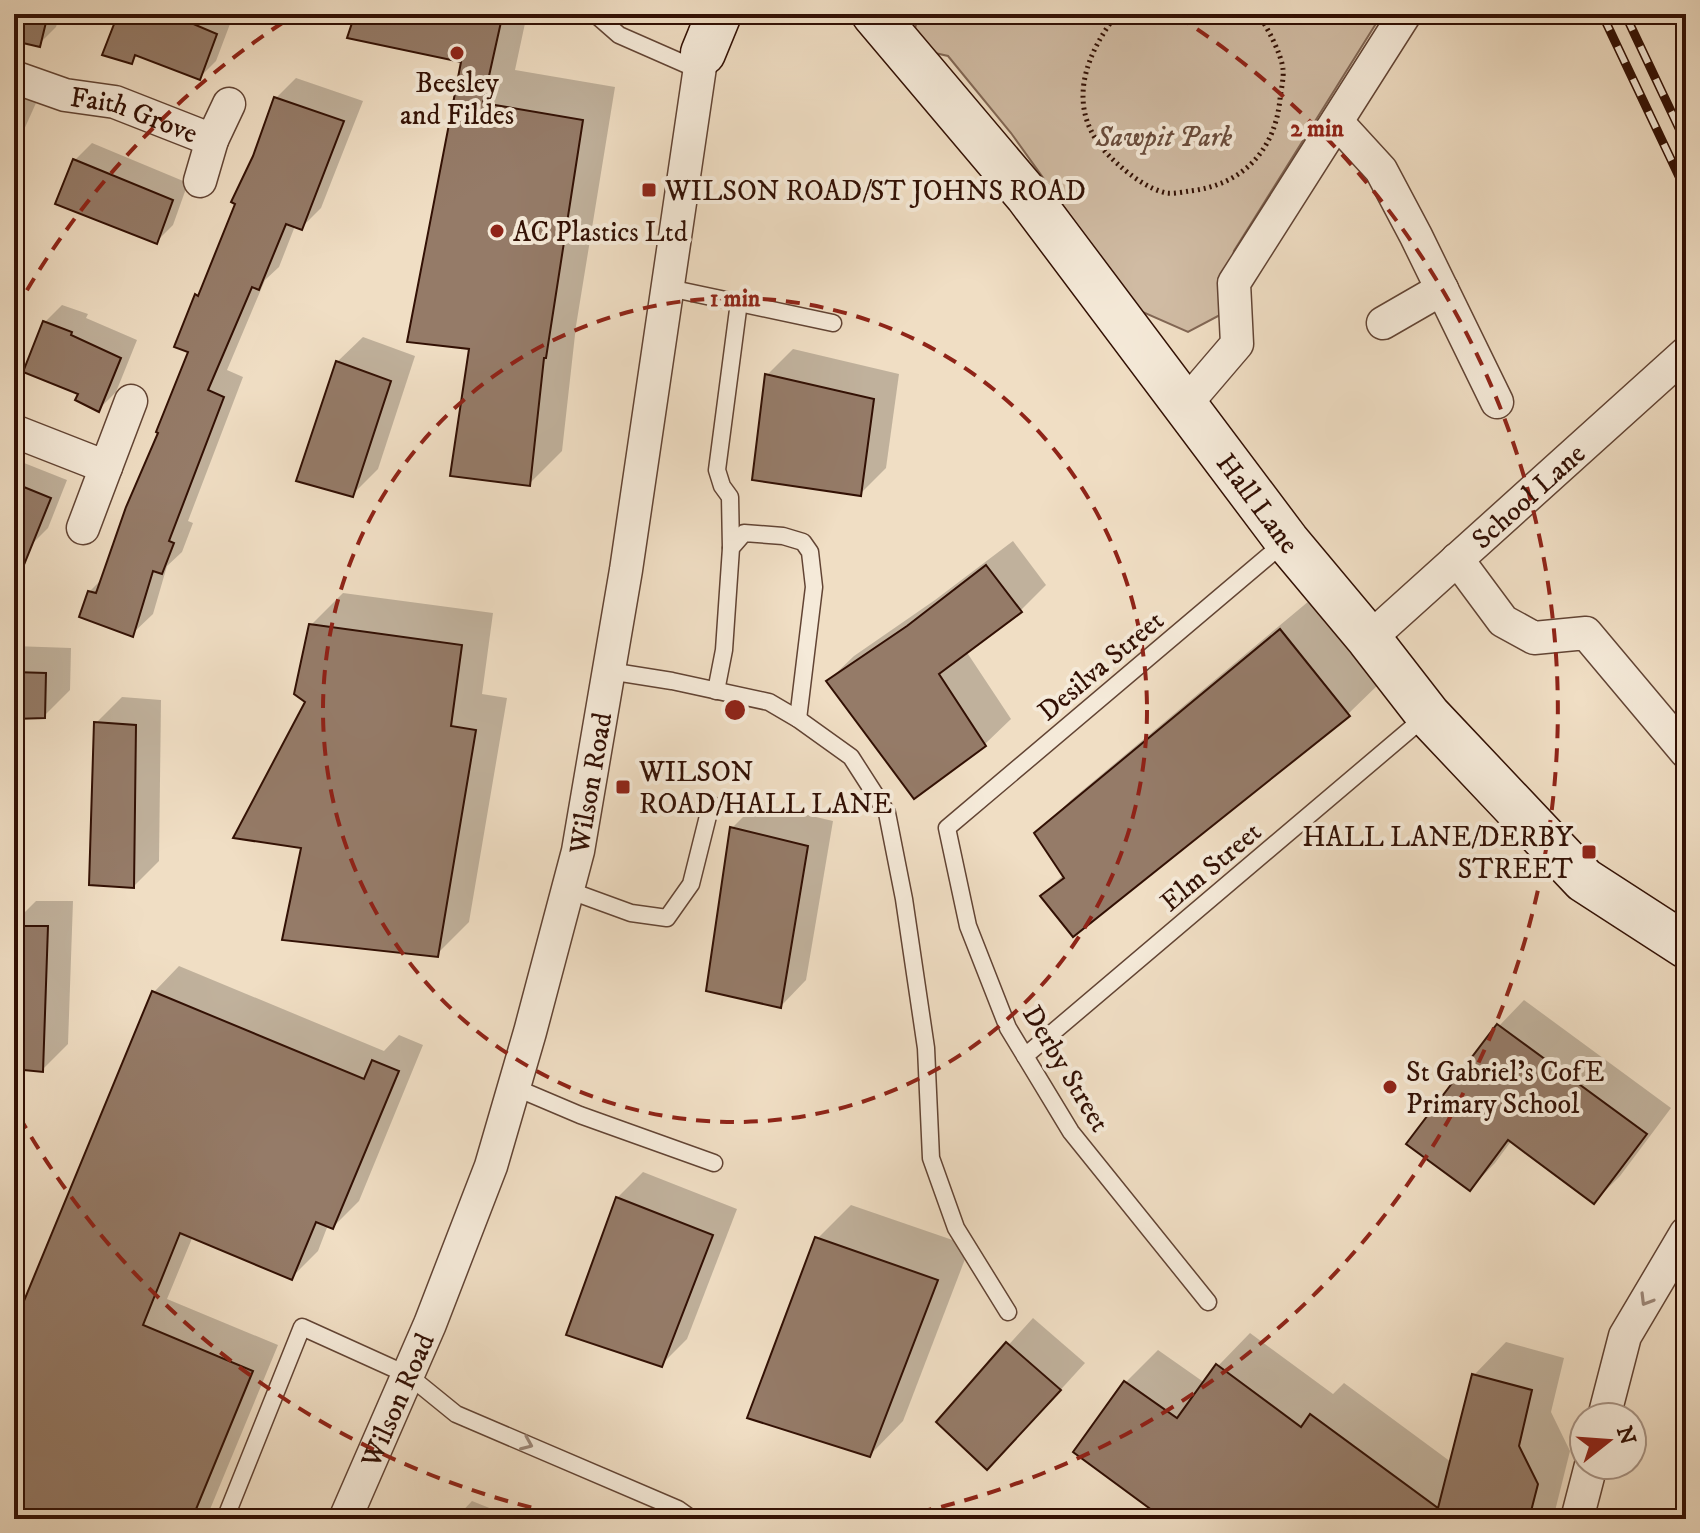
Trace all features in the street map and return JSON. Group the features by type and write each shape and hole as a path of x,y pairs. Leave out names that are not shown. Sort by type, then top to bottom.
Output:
{"street":[{"path":"703,46 719,14"},
{"name":"Hall Lane","path":"874,14 1027,195 1287,541 1428,715 1584,880 1686,946"},
{"path":"1184,406 1237,344 1234,283 1405,14"},
{"name":"Wilson Road","path":"345,1519 408,1375 491,1166 578,851 669,288 703,46"},
{"name":"Faith Grove","path":"14,77 65,95 115,102 212,140 200,181"},
{"path":"212,140 229,104"},
{"path":"1337,122 1381,170 1497,402"},
{"path":"1383,323 1442,289"},
{"name":"School Lane","path":"1369,639 1686,353"},
{"path":"83,528 131,401"},
{"path":"14,431 106,467"},
{"path":"1457,559 1503,621 1534,638 1586,633 1686,752"},
{"path":"1608,1401 1625,1336 1686,1233"},
{"path":"1577,1519 1587,1481"}],"lane":[{"path":"595,14 619,35 703,46"},
{"path":"669,288 833,323"},
{"path":"716,691 724,650 731,548 730,497 722,486 717,470 739,302"},
{"path":"731,548 744,533 783,536 803,542 810,552 814,587 798,719"},
{"name":"Desilva Street","path":"947,828 1287,541"},
{"path":"609,671 769,702 851,757 887,813 904,899 926,1048 931,1158 956,1228 1008,1312"},
{"name":"Elm Street","path":"1025,1056 1428,715"},
{"path":"568,890 631,913 667,918 691,884 711,804"},
{"name":"Derby Street","path":"947,828 968,926 1008,1028 1071,1132 1208,1302"},
{"path":"514,1087 580,1115 714,1163"},
{"path":"225,1519 302,1327 408,1375 456,1414 678,1509 692,1519"}],"path":[{"path":"1117,14 1100,36 1089,64 1081,100 1087,127 1111,159 1133,177 1167,193 1213,188 1245,171 1264,150 1279,114 1283,68 1264,21 1257,14"}],"green space":[{"name":"Sawpit Park","path":"914,14 1382,14 1234,251 1220,315 1188,332 1138,310 1011,133 948,56 935,53 915,29 917,19"}],"building":[{"path":"14,14 48,14 40,47 14,41"},
{"path":"118,14 170,14 217,34 200,80 135,55 132,64 102,55"},
{"name":"AC Plastics Ltd","path":"355,14 471,14 501,22 483,103 583,120 544,358 530,486 450,476 469,349 407,342 461,62 347,38"},
{"path":"274,97 344,121 302,230 286,224 259,290 252,287 208,390 224,397 169,541 174,543 162,574 153,571 133,637 79,617 88,591 96,593 126,507 158,433 188,352 174,347 235,204 231,202 253,156"},
{"path":"73,159 173,200 157,244 55,204"},
{"path":"43,321 72,332 71,335 121,358 99,412 75,400 78,394 23,372"},
{"path":"336,361 391,381 353,497 296,481"},
{"path":"765,374 874,399 861,496 752,480"},
{"path":"14,483 51,498 15,587 14,586"},
{"path":"986,565 1022,612 939,674 986,746 914,799 826,681 907,626"},
{"path":"309,624 462,645 451,726 476,730 438,957 282,940 301,848 233,838 305,702 294,694"},
{"path":"1280,629 1350,716 1073,937 1040,896 1064,878 1034,833"},
{"path":"14,672 46,673 45,718 14,719"},
{"path":"94,722 136,725 134,888 89,885"},
{"path":"730,827 808,846 781,1008 706,991"},
{"path":"14,926 48,926 43,1072 14,1069"},
{"path":"152,991 364,1079 372,1060 399,1071 333,1229 316,1222 292,1280 180,1233 143,1325 253,1371 192,1519 14,1519 14,1325"},
{"path":"1497,1024 1647,1134 1594,1204 1508,1140 1470,1191 1406,1144"},
{"path":"616,1197 713,1235 662,1367 566,1335"},
{"path":"815,1237 938,1280 870,1457 747,1418"},
{"path":"1006,1342 1061,1390 987,1470 936,1422"},
{"path":"1216,1364 1301,1427 1310,1414 1438,1508 1472,1374 1532,1390 1519,1446 1538,1484 1529,1519 1164,1519 1073,1452 1124,1381 1177,1418"}],"railway":[{"path":"1602,14 1686,191"},
{"path":"1625,14 1686,143"}],"place":[{"name":"Beesley and Fildes","path":"457,53"},
{"name":"WILSON ROAD/ST JOHNS ROAD","path":"649,190"},
{"name":"AC Plastics Ltd","path":"497,231"},
{"name":"WILSON ROAD/HALL LANE","path":"623,787"},
{"name":"HALL LANE/DERBY STREET","path":"1589,852"},
{"name":"St Gabriel's CofE Primary School","path":"1390,1087"}]}
